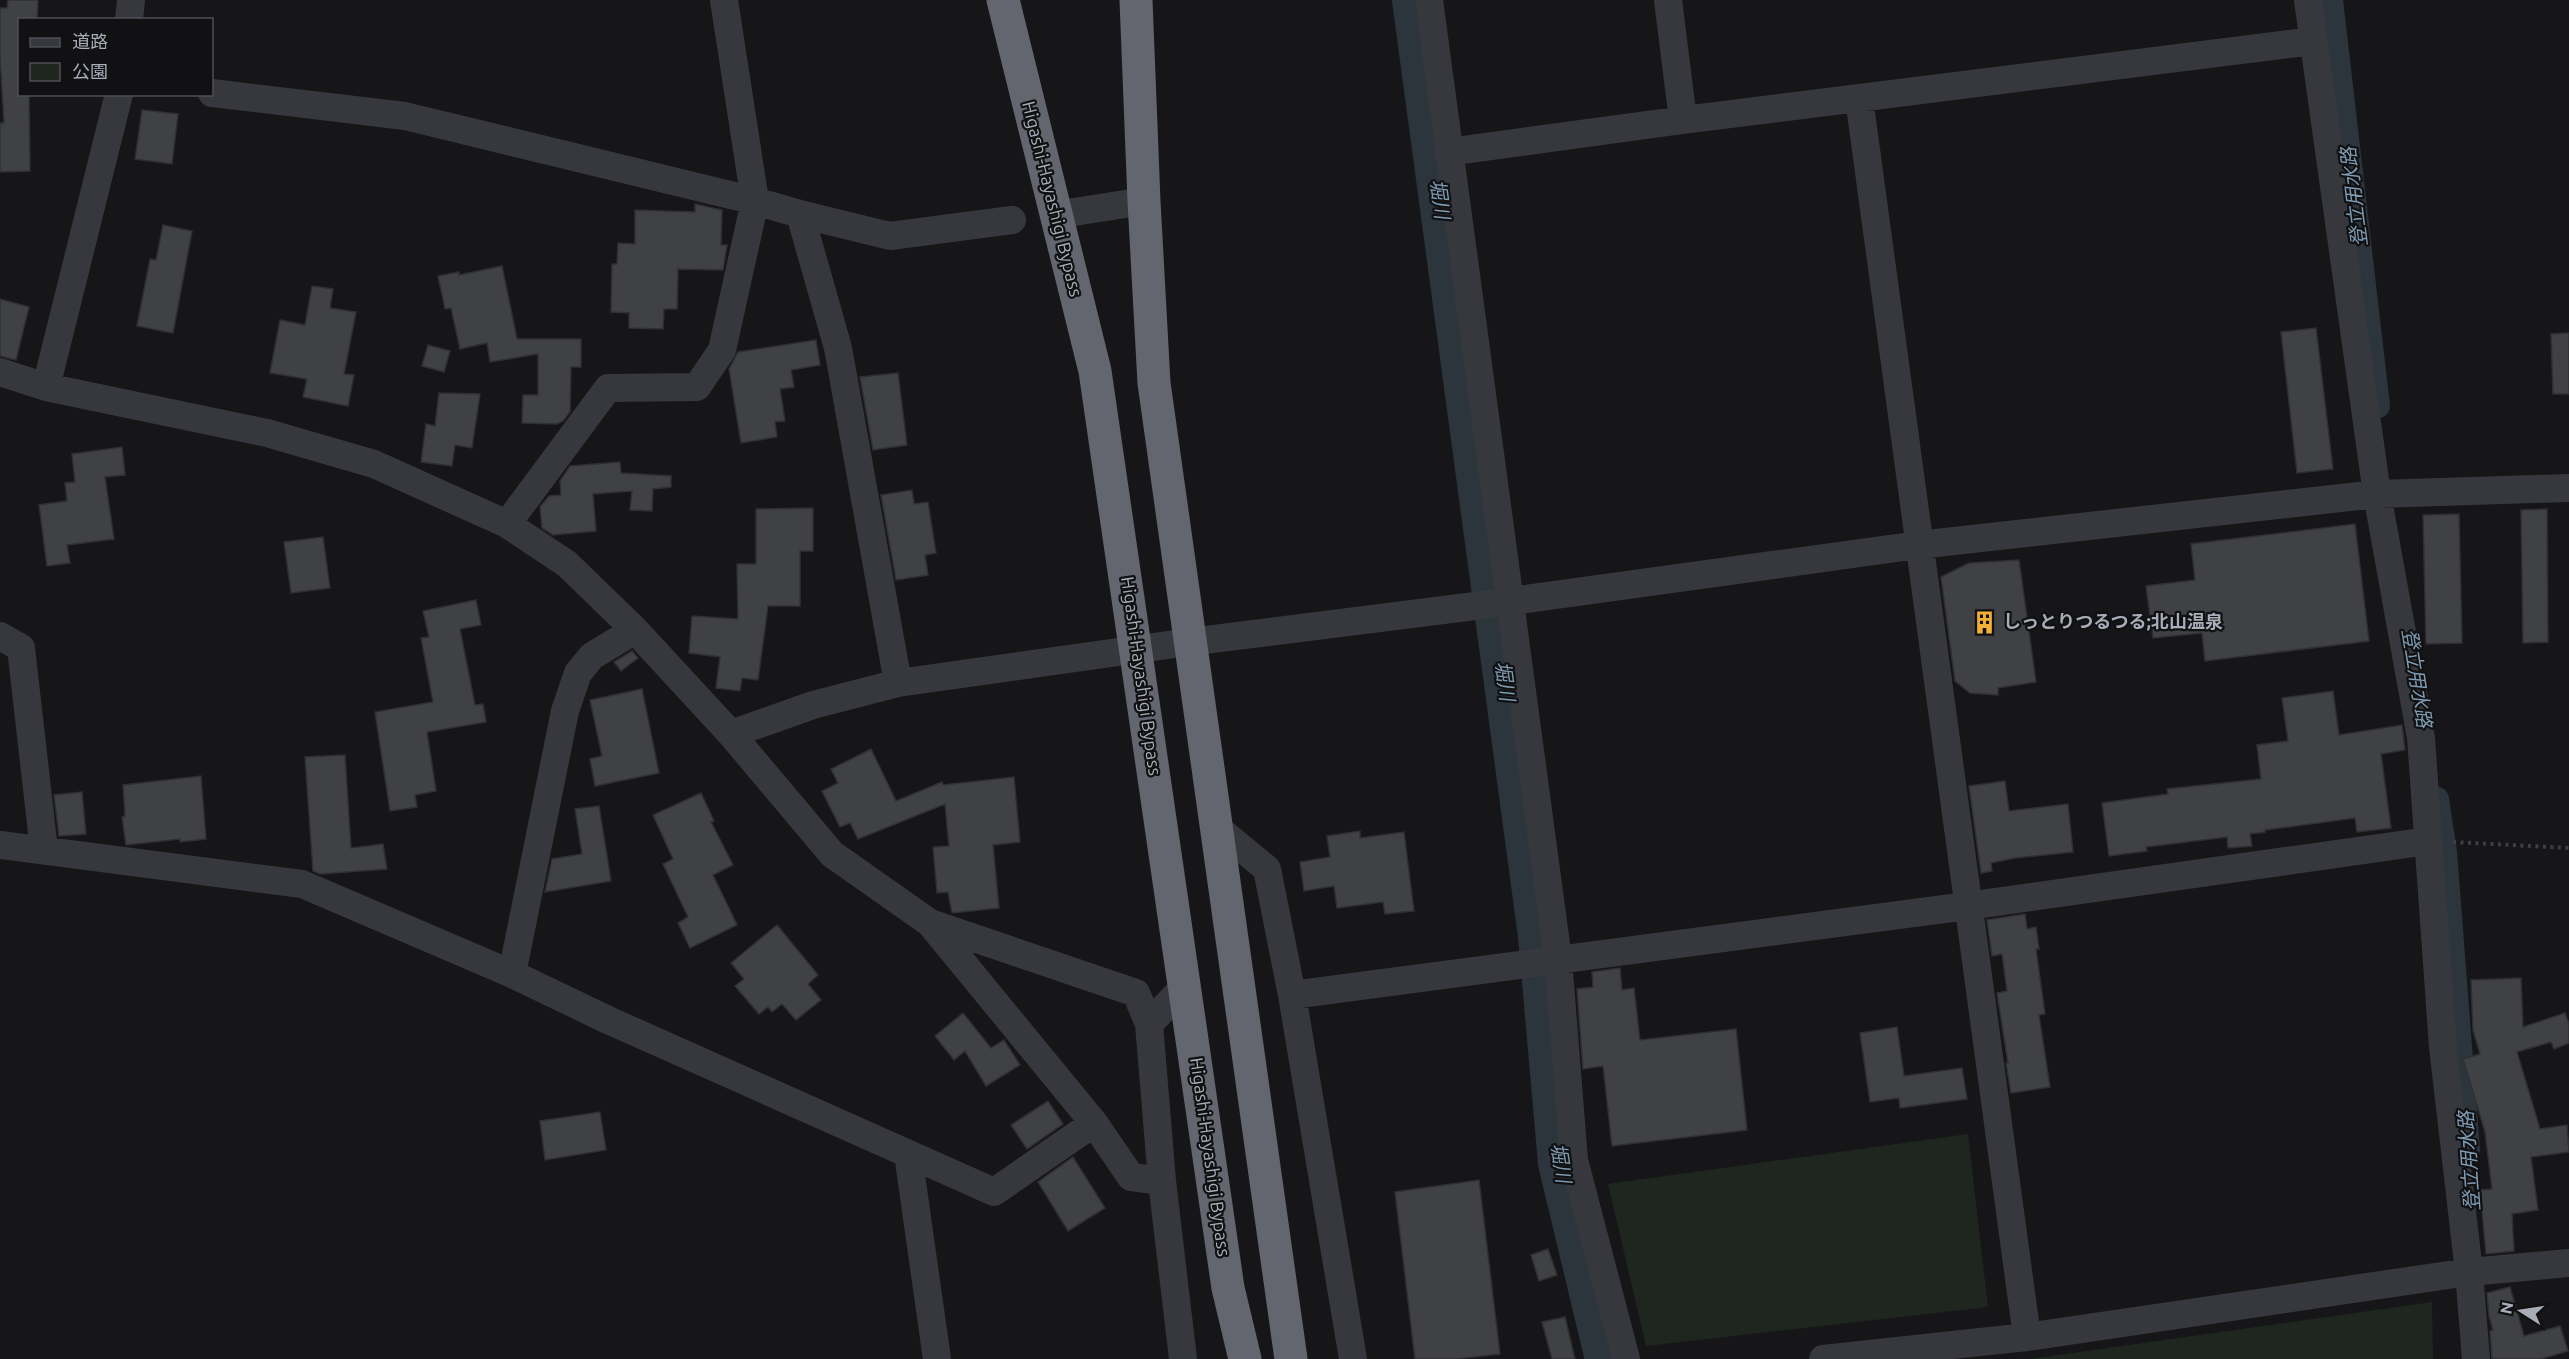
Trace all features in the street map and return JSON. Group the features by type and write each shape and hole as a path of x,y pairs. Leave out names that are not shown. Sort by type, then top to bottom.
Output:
{"highway":[{"name":"Higashi-Hayashigi Bypass","path":"1003,0 1095,371 1186,984 1228,1288 1242,1359"},
{"path":"1136,0 1154,383 1291,1359"},
{"path":"1268,1183 1307,1359"}],"street":[{"path":"129,18 131,0"},
{"path":"507,524 608,388 697,387 722,350 754,201 724,0"},
{"path":"1429,0 1448,152 1512,600 1558,959 1574,1160 1626,1359"},
{"path":"1668,0 1683,120"},
{"path":"2308,0 2377,494 2421,738 2444,1047 2469,1272 2476,1359"},
{"path":"1448,152 1683,120 2313,41"},
{"path":"213,93 405,116 890,236 1012,220"},
{"path":"46,387 119,96"},
{"path":"1859,98 2027,1336"},
{"path":"1055,215 1144,201"},
{"path":"800,214 838,348 898,683"},
{"path":"0,372 46,387 267,433 374,464 507,524 567,564 635,630 731,734 832,854 930,923 1094,1123 1131,1177 1162,1180"},
{"path":"731,734 813,705 898,683 1189,642 1475,606 1918,545 2377,494 2569,488"},
{"path":"512,974 565,711 578,673 592,656 635,630"},
{"path":"0,636 21,648 44,850"},
{"path":"1216,827 1266,869 1292,995 1353,1359"},
{"path":"1292,995 1967,906 2427,841"},
{"path":"0,845 302,884 512,974 608,1020 994,1192 1094,1123"},
{"path":"930,923 1136,993 1149,1024 1162,1180 1183,1359"},
{"path":"1149,1024 1186,984"},
{"path":"908,1154 937,1359"},
{"path":"1822,1359 2027,1336 2469,1272 2569,1263"}],"path":[{"path":"2427,841 2569,848"}],"green space":[{"path":"1968,1134 1988,1307 1646,1346 1608,1184"},
{"path":"2432,1302 2433,1359 2030,1359"}],"building":[{"path":"8,0 38,0 37,18 18,18 18,96 29,96 30,171 0,172 0,123 4,123 0,8 7,8"},
{"path":"142,110 178,114 172,164 135,159"},
{"path":"695,204 722,210 721,245 727,245 723,270 678,269 677,309 664,309 663,329 629,328 629,313 611,312 612,264 617,264 618,243 635,244 635,210 695,212"},
{"path":"163,225 192,231 173,333 137,326 150,259 156,260"},
{"path":"502,266 517,339 581,339 581,367 571,367 570,412 563,421 557,424 522,423 523,395 538,395 538,354 490,362 487,343 460,349 451,308 445,309 438,276 459,272 459,275"},
{"path":"312,286 333,289 330,308 356,312 344,374 354,375 348,406 303,397 307,379 270,373 280,320 305,325"},
{"path":"0,299 29,307 16,360 0,356"},
{"path":"2316,328 2333,469 2297,473 2281,332"},
{"path":"2569,333 2569,394 2553,394 2551,334"},
{"path":"816,340 820,365 791,370 794,387 780,389 785,421 775,422 777,437 741,443 729,369 738,352"},
{"path":"428,345 450,351 444,372 422,366"},
{"path":"898,373 907,445 873,450 860,377"},
{"path":"439,393 480,394 472,448 455,445 452,466 421,462 426,424 435,426"},
{"path":"122,447 125,475 105,477 114,539 67,545 70,563 47,566 39,505 67,501 65,483 75,482 72,454"},
{"path":"620,462 621,473 671,476 671,487 653,489 652,511 630,510 632,491 593,494 596,531 553,535 542,528 540,507 549,496 561,495 560,481 570,466"},
{"path":"912,490 914,504 928,502 936,553 925,555 928,575 896,580 881,495"},
{"path":"813,508 813,551 800,551 800,606 768,606 758,680 742,678 740,691 716,688 720,657 689,653 692,616 738,619 737,564 756,564 756,509"},
{"path":"2547,509 2548,642 2523,643 2521,510"},
{"path":"2459,514 2462,643 2426,644 2423,515"},
{"path":"2355,524 2369,641 2205,661 2202,633 2153,638 2146,586 2195,580 2191,544"},
{"path":"323,537 330,588 291,593 284,542"},
{"name":"しっとりつるつる;北山温泉","path":"2019,560 2036,682 1998,688 1998,695 1970,693 1955,681 1941,577 1969,563"},
{"path":"476,600 481,625 460,629 475,705 483,704 486,722 427,732 436,791 415,795 417,807 390,811 375,712 433,702 421,638 429,637 423,611"},
{"path":"632,651 638,658 621,671 614,662"},
{"path":"642,689 659,773 595,786 590,759 602,756 590,700"},
{"path":"2333,691 2339,735 2402,725 2405,750 2381,754 2391,828 2357,832 2355,818 2250,834 2252,846 2228,848 2227,837 2146,847 2147,851 2109,856 2102,803 2168,794 2167,789 2261,779 2257,745 2288,741 2282,698"},
{"path":"871,749 896,801 942,782 943,785 1014,777 1020,842 993,845 999,908 952,913 948,892 937,893 933,847 949,846 945,804 858,839 850,823 840,827 822,791 838,783 831,769"},
{"path":"345,755 351,848 383,844 387,869 320,874 313,871 305,757"},
{"path":"201,776 206,839 180,842 180,839 126,845 122,817 125,816 123,785"},
{"path":"2005,781 2009,811 2068,804 2073,852 1991,863 1992,871 1981,873 1969,786"},
{"path":"82,792 86,834 59,836 54,795"},
{"path":"701,793 714,821 711,822 733,865 713,875 737,925 690,948 678,923 688,917 663,864 673,859 653,815"},
{"path":"599,806 611,881 545,892 552,859 582,854 575,809"},
{"path":"1360,831 1360,838 1404,832 1414,911 1385,914 1383,902 1337,908 1334,886 1304,891 1300,862 1330,857 1327,836"},
{"path":"2025,914 2027,929 2036,927 2039,949 2036,949 2045,1014 2039,1015 2050,1087 2011,1093 1997,993 2007,991 2002,954 1992,956 1987,920"},
{"path":"777,925 818,975 808,984 821,1000 796,1020 782,1004 772,1012 768,1007 759,1014 735,986 744,979 731,963"},
{"path":"1620,968 1622,990 1634,988 1640,1040 1736,1029 1747,1130 1612,1146 1603,1066 1583,1069 1577,989 1593,987 1592,972"},
{"path":"2521,978 2523,1027 2565,1013 2569,1024 2569,1043 2554,1049 2551,1042 2517,1052 2540,1129 2567,1125 2569,1152 2531,1157 2538,1210 2512,1214 2514,1251 2486,1254 2480,1190 2492,1189 2485,1132 2463,1059 2480,1054 2473,1030 2471,980"},
{"path":"963,1013 991,1048 1004,1040 1020,1065 986,1086 965,1051 954,1060 935,1036"},
{"path":"1897,1027 1904,1076 1962,1068 1967,1099 1900,1108 1899,1098 1870,1102 1860,1033"},
{"path":"1048,1101 1063,1124 1027,1149 1011,1125"},
{"path":"600,1112 606,1150 545,1160 540,1121"},
{"path":"1073,1157 1105,1208 1068,1231 1038,1182"},
{"path":"1479,1180 1500,1354 1456,1359 1415,1359 1395,1192"},
{"path":"1548,1249 1557,1275 1539,1281 1531,1255"},
{"path":"2510,1287 2524,1336 2560,1326 2568,1351 2541,1359 2492,1359 2490,1331 2493,1330 2487,1293"},
{"path":"1565,1317 1575,1359 1552,1359 1542,1322"}],"waterway":[{"name":"堀川","path":"1413,0 1539,936 1559,1163 1606,1359"},
{"name":"登立用水路","path":"2331,0 2378,406"},
{"name":"登立用水路","path":"2437,799 2445,852 2468,1150"}],"place":[{"name":"しっとりつるつる;北山温泉","path":"1985,622"}]}
